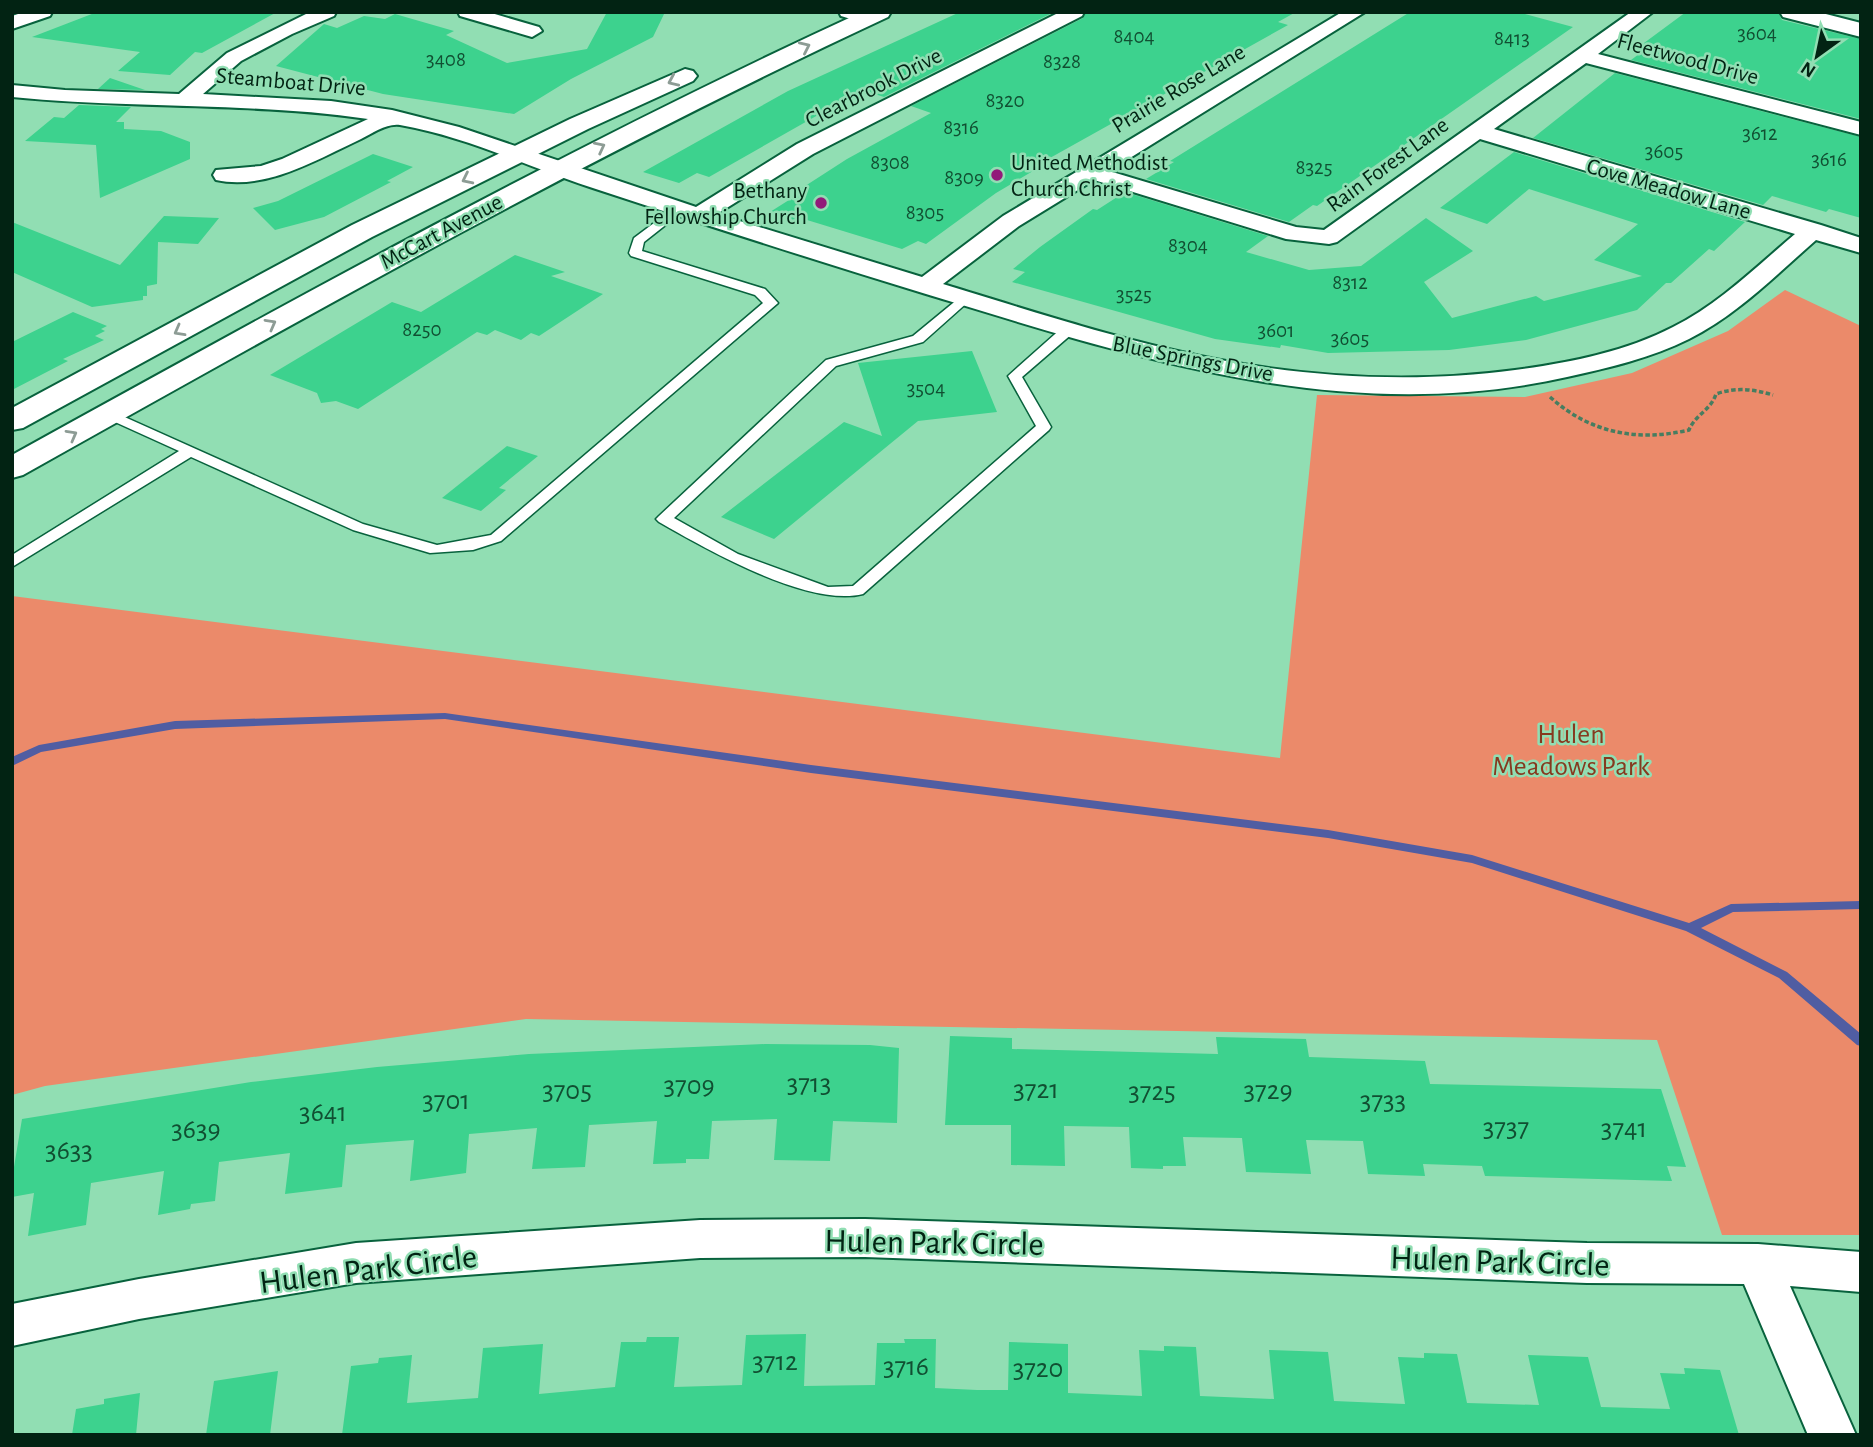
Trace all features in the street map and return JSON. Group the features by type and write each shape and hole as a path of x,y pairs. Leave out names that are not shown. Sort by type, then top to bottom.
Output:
{"main road":[{"name":"McCart Avenue","path":"12,421 362,232 516,155 824,12"},
{"path":"1791,12 1861,30"},
{"name":"McCart Avenue","path":"12,468 557,169 865,14"}],"street":[{"path":"12,23 43,12"},
{"path":"186,99 234,57 327,12"},
{"path":"467,12 533,31"},
{"name":"Clearbrook Drive","path":"689,212 805,149 1075,12"},
{"name":"Prairie Rose Lane","path":"925,286 1012,221 1088,172 1356,12"},
{"name":"Rain Forest Lane","path":"1088,172 1294,234 1321,239 1329,237 1644,12"},
{"name":"Fleetwood Drive","path":"1583,56 1861,129"},
{"name":"Steamboat Drive","path":"12,91 85,98 186,99 312,105 392,116 439,128 557,169"},
{"path":"224,175 263,172 290,164 392,116"},
{"name":"Cove Meadow Lane","path":"1477,131 1861,246"},
{"name":"Blue Springs Drive","path":"557,169 1068,330 1179,360 1297,379 1393,384 1487,382 1581,368 1664,341 1733,298 1812,230"},
{"name":"Hulen Park Circle","path":"12,1325 139,1299 356,1263 701,1238 865,1238 1587,1263 1758,1264 1861,1272"},
{"path":"1758,1264 1832,1435"}],"lane":[{"path":"109,414 358,527 436,550 473,545 496,538 771,303 760,292 635,253 638,241 689,212"},
{"path":"964,298 918,339 831,363 664,519 732,557 826,593 857,591 1044,427 1015,376 1068,330"},
{"path":"12,562 190,451"}],"path":[{"path":"1530,376 1564,413 1595,427 1635,435 1665,437 1689,430 1693,420 1713,404 1716,394 1730,388 1745,387 1773,395"}],"green space":[{"name":"Hulen Meadows Park","path":"1785,290 1861,326 1861,1235 1722,1235 1657,1040 526,1019 45,1086 12,1095 12,596 1280,758 1317,395 1525,397 1632,373 1728,331"}],"building":[{"path":"97,12 277,12 202,53 195,52 170,75 118,71 140,52 32,37"},
{"path":"607,12 665,12 653,37 571,79 514,114 383,94 276,66 324,24 337,28 364,16 385,19 395,14 454,31 446,35 507,63 587,49"},
{"path":"960,12 1054,12 884,97 862,90 709,177 697,173 679,183 643,172 788,91"},
{"path":"1086,12 1296,12 1278,22 1288,25 1032,168 1033,171 996,193 926,244 918,241 902,249 807,220 803,223 770,212 789,200 785,199 847,159 931,113 911,106 1083,18"},
{"path":"1410,12 1518,12 1573,27 1317,206 1313,205 1289,222 1146,179 1174,162 1170,161"},
{"path":"1686,12 1778,12 1782,20 1861,39 1861,119 1631,60 1647,48 1640,46"},
{"path":"1615,73 1861,137 1861,218 1829,209 1826,212 1772,196 1763,205 1533,138"},
{"path":"110,78 145,90 98,89"},
{"path":"79,105 131,107 116,122 124,122 124,129 161,131 190,142 190,159 100,198 96,145 25,141 54,117 64,118"},
{"path":"1514,152 1745,222 1714,251 1709,249 1637,310 1526,340 1449,350 1328,353 1281,345 1280,348 1215,339 1012,282 1025,272 1013,269 1040,247 1093,209 1097,210 1125,192 1268,236 1246,252 1309,270 1361,266 1426,218 1473,251 1424,282 1452,318 1536,296 1544,301 1642,276 1594,260 1638,224 1529,189 1487,224 1440,208"},
{"path":"373,154 413,167 387,181 391,182 324,217 275,230 253,208 278,201"},
{"path":"164,216 219,218 198,244 158,242 157,284 147,286 147,296 143,296 143,300 92,307 12,272 12,222 120,265"},
{"path":"515,255 565,272 551,276 603,294 539,336 531,333 521,340 495,330 487,335 477,332 358,409 336,401 321,403 317,393 270,375 392,302 421,312"},
{"path":"73,312 107,326 101,329 105,331 95,336 104,340 63,359 68,361 12,390 12,342"},
{"path":"972,351 997,412 918,421 774,539 721,517 844,422 882,436 858,363"},
{"path":"507,446 538,456 499,488 506,490 481,511 442,498"},
{"path":"950,1036 1012,1038 1012,1049 1218,1054 1216,1037 1306,1039 1309,1057 1425,1061 1430,1084 1661,1089 1686,1167 1667,1166 1672,1181 1485,1176 1482,1166 1423,1164 1425,1176 1368,1174 1363,1141 1306,1140 1311,1174 1246,1172 1242,1138 1183,1137 1186,1166 1163,1166 1163,1169 1131,1168 1129,1127 1064,1126 1065,1166 1011,1165 1011,1125 945,1125"},
{"path":"765,1044 870,1045 899,1048 897,1123 833,1121 830,1161 774,1160 777,1119 712,1121 709,1159 653,1164 657,1121 589,1125 585,1167 532,1169 537,1128 469,1134 466,1173 410,1181 414,1140 346,1145 342,1187 285,1194 290,1153 219,1162 215,1201 191,1204 190,1209 158,1215 164,1171 91,1183 86,1225 28,1236 34,1193 12,1197 12,1179 22,1119 251,1082 377,1067 529,1054"},
{"path":"806,1334 804,1386 875,1385 877,1343 905,1343 904,1339 936,1339 935,1388 977,1390 1008,1390 1009,1342 1068,1344 1068,1393 1142,1396 1139,1350 1164,1351 1164,1346 1196,1347 1200,1396 1274,1399 1269,1350 1328,1352 1334,1401 1405,1404 1398,1357 1424,1358 1424,1353 1457,1354 1467,1403 1539,1405 1528,1355 1588,1357 1601,1407 1670,1409 1660,1373 1685,1374 1684,1368 1720,1370 1739,1435 342,1435 351,1366 378,1363 379,1358 412,1355 407,1403 478,1398 483,1348 543,1344 539,1394 615,1387 621,1342 646,1342 647,1337 679,1337 674,1387 742,1385 746,1335"},
{"path":"278,1371 270,1435 206,1435 214,1381"},
{"path":"140,1393 136,1435 72,1435 76,1409 104,1404 104,1399"}],"waterway":[{"path":"12,762 39,749 175,725 445,716 811,769 1328,834 1472,859 1690,928"},
{"path":"1690,928 1731,908 1861,905"},
{"path":"1690,928 1783,975 1861,1041"}],"place":[{"name":"United Methodist Church Christ","path":"997,175"},
{"name":"Bethany Fellowship Church","path":"821,203"}]}
